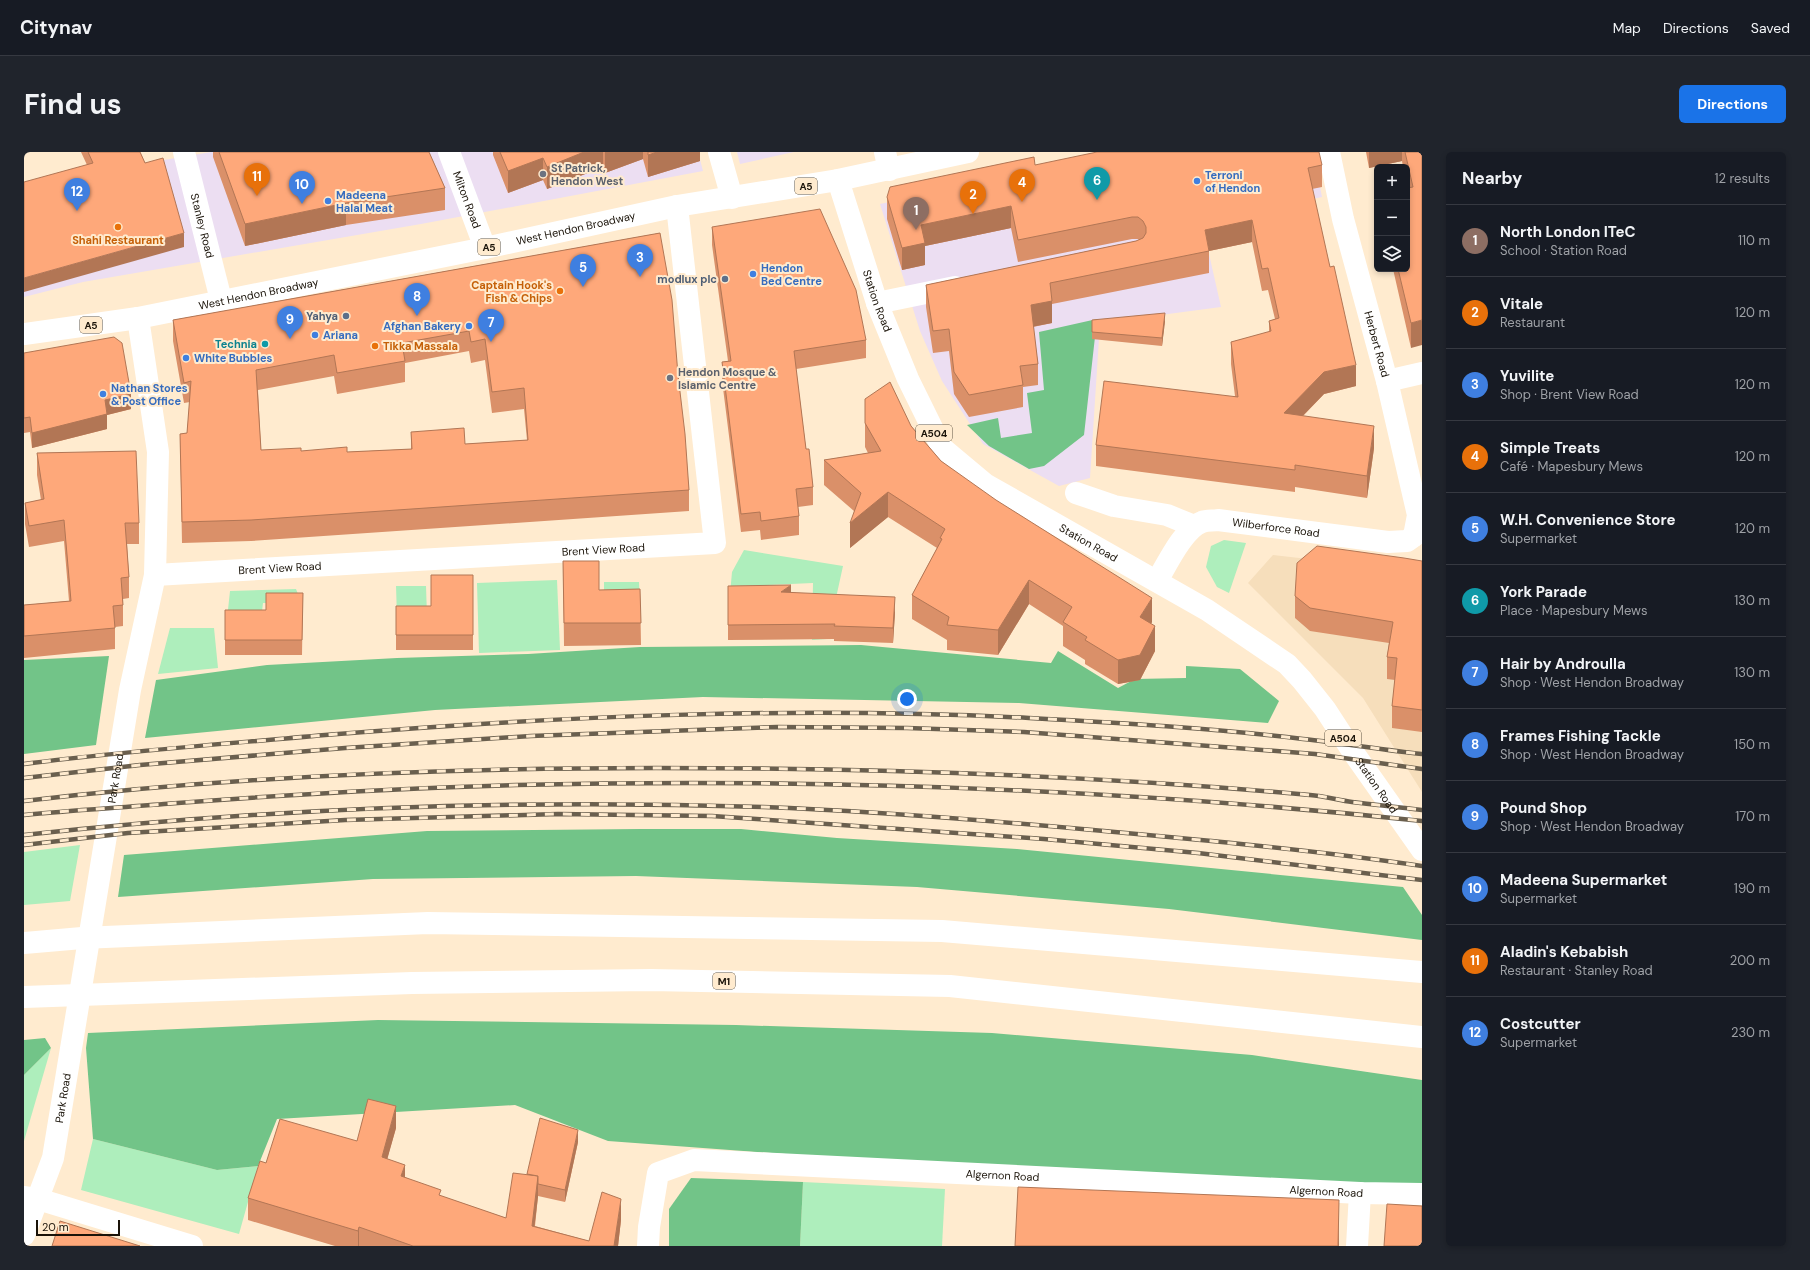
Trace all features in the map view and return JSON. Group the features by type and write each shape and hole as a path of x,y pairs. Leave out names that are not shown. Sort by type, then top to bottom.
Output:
{"main road":[{"name":"Stanley Road","path":"184,152 221,300"},
{"name":"Milton Road","path":"449,152 485,248"},
{"path":"719,152 732,198"},
{"name":"West Hendon Broadway","path":"138,318 221,300 485,248 677,206 838,180 887,161 968,152"},
{"name":"Herbert Road","path":"1329,152 1343,219 1387,381 1418,515 1418,538"},
{"name":"Station Road","path":"838,180 877,303 908,379 942,448 985,484 1207,610 1287,664 1325,709 1353,752 1422,850"},
{"name":"Brent View Road","path":"155,575 715,543 677,206"},
{"path":"877,303 978,283"},
{"name":"Park Road","path":"24,1235 31,1198 53,1158 65,1074 130,690 155,575 158,452 138,318"},
{"name":"A5","path":"24,334 138,318"},
{"path":"1387,381 1422,373"},
{"path":"1076,493 1114,506 1167,514 1194,526 1178,546 1157,581"},
{"name":"Wilberforce Road","path":"1194,526 1203,521 1218,520 1388,542 1407,541 1418,538"},
{"path":"24,943 82,938 428,923 934,931 1422,972"},
{"name":"M1","path":"24,997 404,983 651,980 950,986 1422,1038"},
{"name":"Algernon Road","path":"648,1246 649,1227 658,1173 694,1160 1360,1194 1422,1194"},
{"path":"1357,1246 1360,1194"},
{"path":"31,1198 192,1246"}],"shaded area":[{"path":"211,152 698,152 703,171 421,224 83,282 24,297 24,186 46,180"},
{"path":"737,152 794,152 740,164"},
{"path":"1123,152 1313,152 1322,197 1202,223 1221,307 1100,323 1090,478 1059,486 983,444 942,381 920,331 880,204"},
{"path":"1273,555 1422,572 1422,792 1363,698 1248,583"}],"green space":[{"path":"1097,319 1084,435 1044,466 1029,469 989,446 967,425 998,418 1001,438 1032,433 1027,393 1044,390 1039,332"},
{"path":"1224,540 1246,543 1229,593 1217,587 1206,567 1211,546"},
{"path":"744,550 843,566 827,639 812,640 813,583 768,585 730,594 732,572"},
{"path":"557,580 560,650 479,653 477,583"},
{"path":"604,582 639,582 640,607 604,608"},
{"path":"396,586 426,586 427,616 397,617"},
{"path":"296,589 302,604 263,603 261,620 227,619 230,591"},
{"path":"170,628 214,628 218,668 158,674"},
{"path":"861,645 1051,663 1058,651 1118,688 1135,679 1186,678 1186,666 1240,669 1279,701 1268,723 1019,703 703,697 435,710 145,738 156,680 267,665 397,658 528,654 640,647"},
{"path":"109,656 96,745 24,754 24,660"},
{"path":"741,829 837,838 1017,849 1403,887 1422,915 1422,940 1169,909 917,887 636,876 373,879 118,897 124,855 427,831"},
{"path":"80,845 70,901 24,905 24,852"},
{"path":"378,1020 736,1025 992,1033 1252,1055 1422,1080 1422,1185 1315,1182 799,1155 608,1141 515,1105 277,1119 258,1166 217,1170 93,1139 86,1048 88,1033"},
{"path":"45,1038 51,1048 24,1075 24,1040"},
{"path":"51,1048 24,1141 24,1075"},
{"path":"93,1139 217,1170 258,1166 239,1234 81,1190"},
{"path":"691,1178 803,1182 800,1246 669,1246 669,1209"},
{"path":"803,1182 945,1189 942,1246 800,1246"}],"building":[{"path":"88,152 140,152 145,163 163,158 184,233 24,278 24,182 93,163"},
{"path":"219,152 429,152 445,188 346,203 245,224"},
{"path":"500,152 584,152 547,167 543,158 508,171"},
{"path":"648,152 657,152 648,155"},
{"path":"1097,152 1319,152 1322,165 1308,168 1330,267 1334,266 1356,365 1324,372 1284,413 1374,426 1367,476 1295,465 1295,470 1096,445 1104,381 1238,397 1231,342 1271,331 1269,321 1279,318 1268,268 1262,269 1252,220 1205,230 1209,251 1050,283 1052,301 1031,305 1038,364 1020,366 1023,385 969,395 954,372 949,329 933,331 926,285 1136,241 1143,238 1146,233 1146,227 1143,221 1138,217 1132,217 1018,240 1011,206 921,225 925,243 902,248 887,197 890,187 1034,157 1035,165"},
{"path":"1405,152 1422,152 1422,320 1411,323 1399,272 1410,272 1410,188 1413,187 1410,174 1410,164 1408,164"},
{"path":"820,209 856,290 866,340 794,351 806,449 809,449 813,487 796,489 799,516 761,521 760,512 741,514 722,362 731,361 712,227"},
{"path":"660,233 672,300 689,490 251,520 182,522 180,434 187,433 191,381 184,383 173,320","holes":["469,331 471,342 485,339 492,392 524,388 528,440 465,444 464,428 411,432 412,449 347,452 347,447 301,451 301,448 261,450 256,370 334,355 337,373 405,361 402,343"]},
{"path":"1165,313 1162,338 1092,332 1092,320"},
{"path":"114,337 122,343 131,394 105,400 107,414 32,433 30,417 24,418 24,353"},
{"path":"890,382 911,426 941,461 996,500 1152,598 1140,617 1155,626 1140,655 1118,660 1085,640 1087,637 1063,622 1072,607 1029,580 998,630 947,625 949,617 912,595 942,539 940,538 945,529 888,492 850,523 861,493 824,460 881,451 865,423 865,399"},
{"path":"136,451 139,523 125,523 129,577 121,578 123,605 113,606 115,628 24,636 24,605 71,601 64,520 29,526 25,503 44,499 37,453"},
{"path":"1317,546 1422,561 1422,710 1392,706 1397,658 1387,657 1393,622 1310,608 1295,596 1297,563"},
{"path":"563,561 599,561 599,590 640,589 641,623 564,623"},
{"path":"431,575 473,575 473,635 396,635 396,606 431,606"},
{"path":"791,585 781,592 895,597 893,628 834,626 835,624 728,625 728,586"},
{"path":"266,593 303,593 302,640 225,640 225,610 266,610"},
{"path":"368,1099 396,1106 382,1157 405,1165 401,1176 441,1190 439,1195 506,1218 513,1173 538,1176 532,1226 589,1241 602,1192 621,1199 614,1246 413,1246 359,1227 358,1231 248,1198 260,1161 266,1163 280,1119 357,1141"},
{"path":"540,1118 578,1130 565,1190 538,1184 538,1176 527,1174"},
{"path":"1018,1187 1339,1200 1338,1246 1015,1246"},
{"path":"1387,1204 1422,1206 1422,1246 1384,1246"},
{"path":"60,1221 140,1246 52,1246"}],"railway":[{"path":"24,764 174,748 413,728 589,718 765,713 941,715 1132,724 1269,735 1422,754"},
{"path":"24,778 140,765 345,748 531,736 777,727 907,728 1024,732 1315,754 1422,769"},
{"path":"24,801 182,785 340,775 577,768 738,768 902,771 1147,782 1315,796 1422,810"},
{"path":"24,815 340,792 428,788 629,783 743,783 969,788 1083,794 1196,801 1422,821"},
{"path":"24,835 208,818 393,808 578,804 763,807 887,813 969,819 1258,846 1422,866"},
{"path":"24,845 128,833 345,820 558,814 712,816 1044,839 1198,853 1422,880"}],"place":[{"name":"St Patrick, Hendon West","path":"543,174"},
{"name":"Terroni of Hendon","path":"1197,181"},
{"name":"Aladin's Kebabish","path":"257,196"},
{"name":"York Parade","path":"1097,200"},
{"name":"Madeena Halal Meat","path":"328,201"},
{"name":"Simple Treats","path":"1022,202"},
{"name":"Madeena Supermarket","path":"302,204"},
{"name":"Costcutter","path":"77,211"},
{"name":"Vitale","path":"973,214"},
{"name":"Shahi Restaurant","path":"118,227"},
{"name":"North London ITeC","path":"916,230"},
{"name":"Hendon Bed Centre","path":"753,274"},
{"name":"Yuvilite","path":"640,277"},
{"name":"modlux plc","path":"725,279"},
{"name":"W.H. Convenience Store","path":"583,287"},
{"name":"Captain Hook's Fish & Chips","path":"560,291"},
{"name":"Yahya","path":"346,316"},
{"name":"Frames Fishing Tackle","path":"417,316"},
{"name":"Afghan Bakery","path":"469,326"},
{"name":"Ariana","path":"315,335"},
{"name":"Pound Shop","path":"290,339"},
{"name":"Hair by Androulla","path":"491,342"},
{"name":"Technia","path":"265,344"},
{"name":"Tikka Massala","path":"375,346"},
{"name":"White Bubbles","path":"186,358"},
{"name":"Hendon Mosque & Islamic Centre","path":"670,378"},
{"name":"Nathan Stores & Post Office","path":"103,394"}]}
